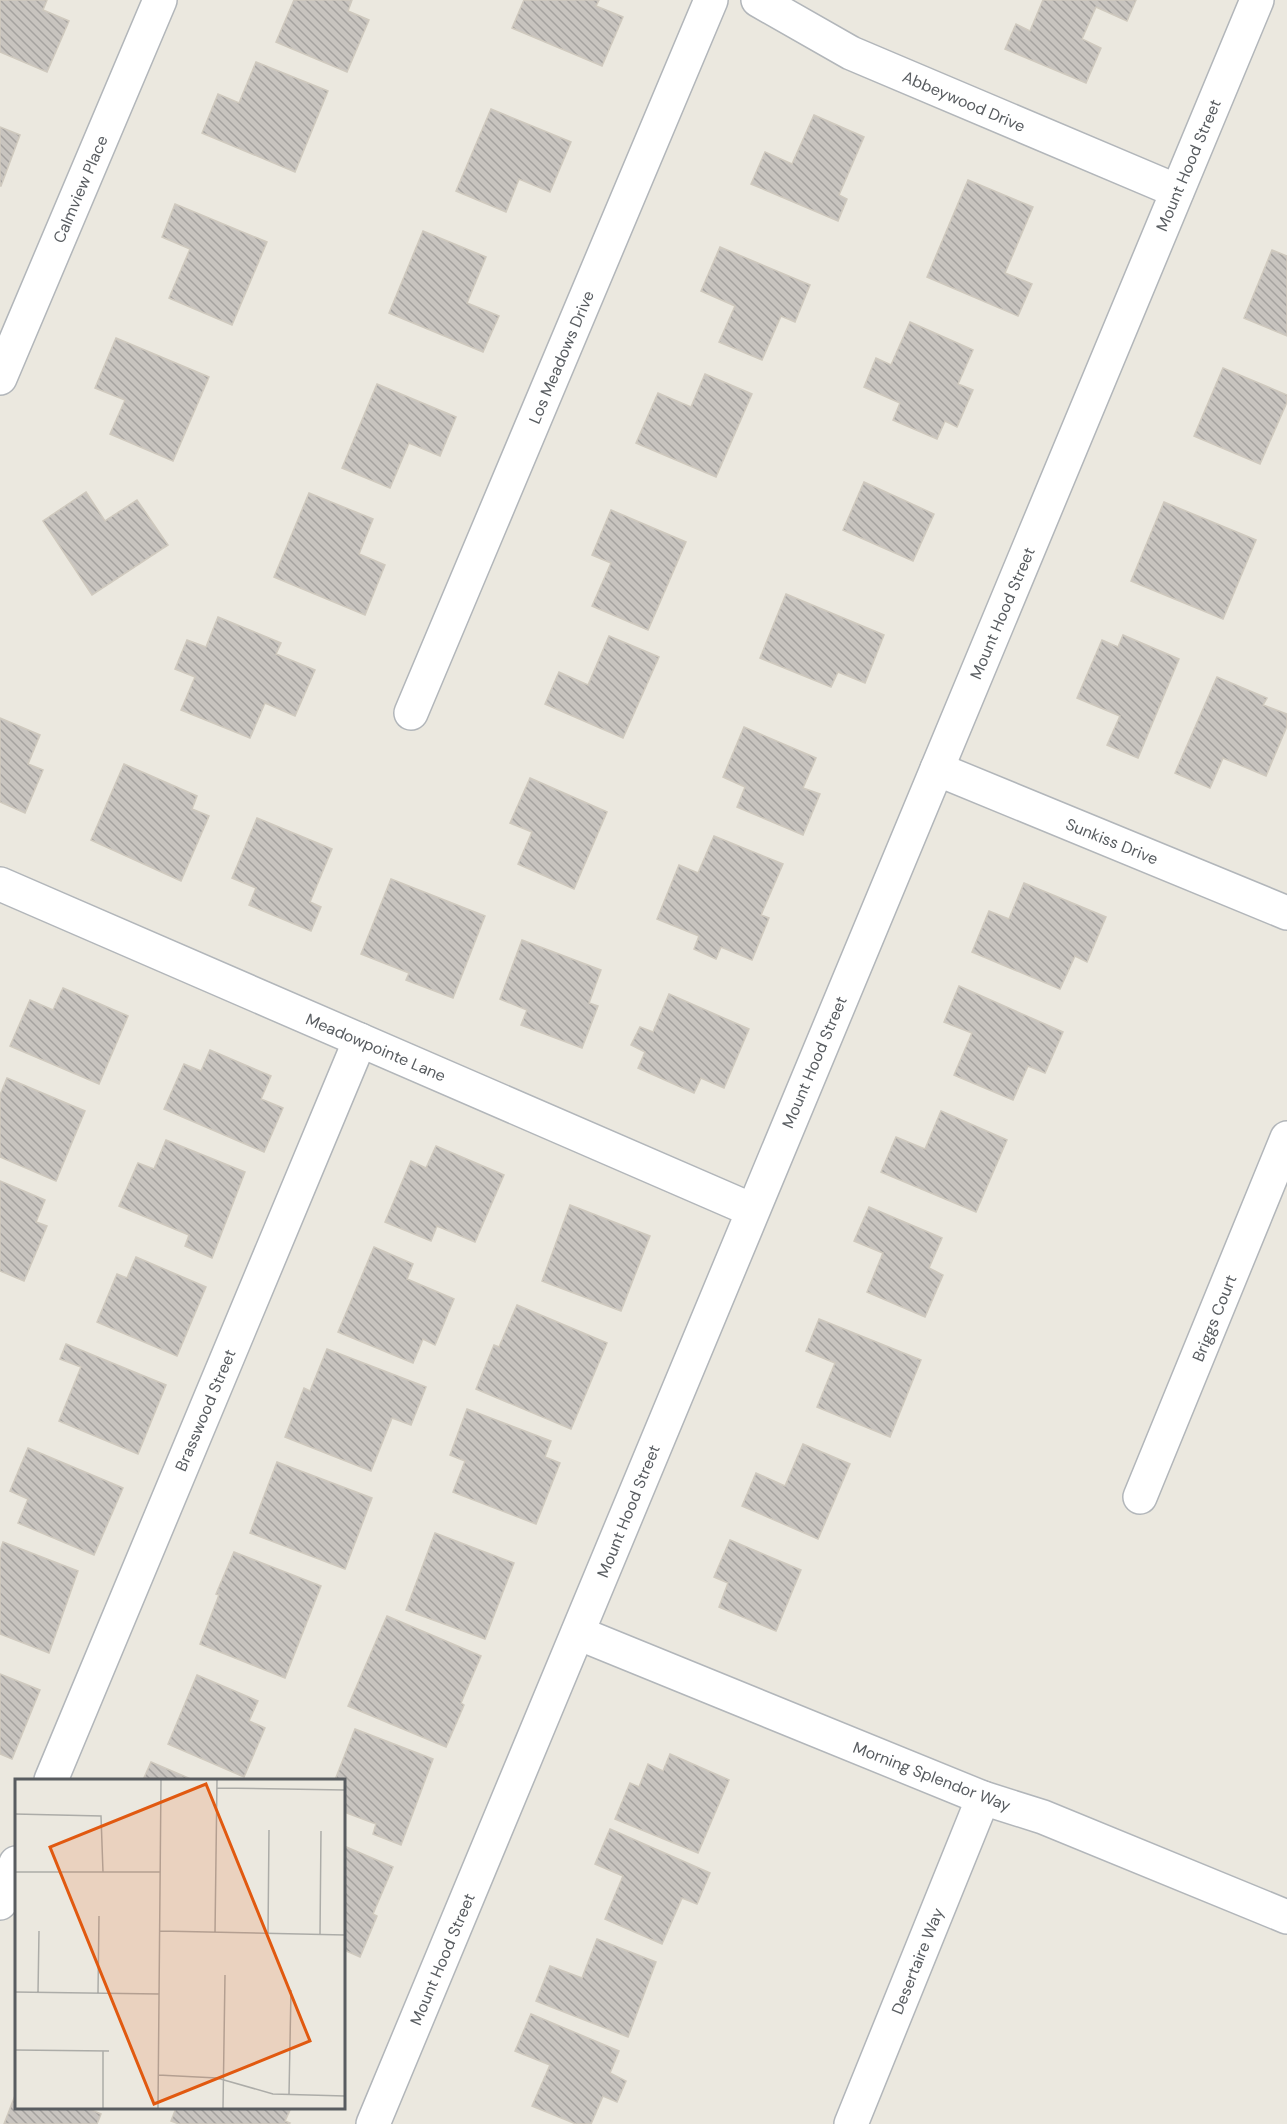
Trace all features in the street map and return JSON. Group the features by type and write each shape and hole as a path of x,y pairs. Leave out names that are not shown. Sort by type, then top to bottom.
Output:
{"street":[{"name":"Calmview Place","path":"0,378 160,0"},
{"name":"Los Meadows Drive","path":"411,713 711,0"},
{"name":"Abbeywood Drive","path":"758,0 851,53 1177,191"},
{"name":"Mount Hood Street","path":"373,2124 1257,0"},
{"name":"Sunkiss Drive","path":"937,770 1287,913"},
{"name":"Meadowpointe Lane","path":"0,884 752,1210"},
{"name":"Brasswood Street","path":"51,1779 360,1040"},
{"name":"Briggs Court","path":"1140,1497 1287,1138"},
{"name":"Morning Splendor Way","path":"578,1633 983,1798 1042,1817 1287,1917"},
{"name":"Desertaire Way","path":"851,2124 983,1798"},
{"path":"0,1903 15,1866"}],"building":[{"path":"0,0 47,0 43,10 69,21 47,72 0,52"},
{"path":"294,0 352,0 348,11 369,20 347,72 276,42"},
{"path":"524,0 599,0 596,6 623,17 602,66 512,28"},
{"path":"1043,0 1136,0 1127,21 1096,7 1082,39 1101,48 1086,83 1005,49 1016,24 1030,31"},
{"path":"256,62 328,91 295,172 202,133 218,94 239,103"},
{"path":"491,109 571,142 550,192 519,179 506,212 456,191"},
{"path":"814,115 864,137 839,195 847,199 838,221 751,184 765,152 792,164"},
{"path":"0,127 20,135 1,186 0,186"},
{"path":"968,180 1033,207 1005,273 1032,284 1018,316 927,277"},
{"path":"175,204 267,242 232,325 169,298 190,249 162,237"},
{"path":"423,231 486,257 467,303 499,316 483,352 389,313"},
{"path":"720,247 810,285 795,322 781,316 762,360 719,342 735,306 701,291"},
{"path":"1272,250 1287,256 1287,336 1244,318"},
{"path":"910,322 973,350 958,384 973,390 957,427 945,421 937,439 893,420 900,403 864,387 876,358 891,365"},
{"path":"116,338 209,377 173,461 110,434 125,400 95,388"},
{"path":"1223,368 1287,395 1287,402 1260,464 1194,436"},
{"path":"705,374 752,394 716,477 636,443 658,393 691,407"},
{"path":"377,384 456,417 440,456 409,443 390,488 342,468"},
{"path":"864,482 934,514 913,561 843,530"},
{"path":"86,492 105,521 137,500 168,545 92,595 43,521"},
{"path":"309,493 373,519 359,554 385,565 365,615 274,577"},
{"path":"1164,502 1256,540 1223,619 1131,581"},
{"path":"611,510 686,542 648,630 592,606 611,563 592,555"},
{"path":"786,594 884,635 865,683 838,672 831,687 760,658"},
{"path":"218,617 281,643 276,654 315,670 295,716 265,703 250,738 181,710 195,677 175,669 187,640 206,647"},
{"path":"1123,635 1179,659 1138,758 1107,745 1120,716 1077,698 1102,640 1118,647"},
{"path":"609,636 659,657 623,738 545,704 559,672 588,685"},
{"path":"1217,677 1267,698 1263,705 1287,714 1287,726 1266,776 1223,758 1210,788 1175,773"},
{"path":"0,718 40,735 28,764 43,770 25,813 0,802"},
{"path":"744,727 816,758 803,788 820,794 803,835 737,807 745,787 723,777"},
{"path":"124,764 197,796 192,809 209,816 181,881 91,840"},
{"path":"530,778 607,812 574,889 518,864 532,832 510,823"},
{"path":"257,818 332,849 310,902 321,907 311,931 249,905 256,888 232,878"},
{"path":"714,836 783,864 761,915 769,918 752,960 721,947 716,959 694,949 699,936 657,919 679,865 698,873"},
{"path":"391,879 485,916 453,998 406,980 409,973 361,954"},
{"path":"1024,883 1106,917 1087,962 1075,956 1060,989 972,952 989,911 1009,919"},
{"path":"522,940 601,970 589,1003 598,1006 582,1048 521,1025 527,1010 500,999"},
{"path":"959,986 1063,1032 1045,1073 1028,1066 1013,1100 954,1075 972,1033 944,1022"},
{"path":"63,988 128,1016 99,1084 10,1046 30,1000 53,1010"},
{"path":"669,994 749,1029 724,1088 701,1078 694,1093 638,1068 645,1052 631,1045 640,1027 653,1032"},
{"path":"210,1050 271,1076 261,1099 283,1108 264,1152 164,1109 184,1064 201,1071"},
{"path":"7,1078 85,1111 56,1181 0,1157 0,1095"},
{"path":"941,1111 1007,1140 976,1212 881,1172 896,1137 925,1149"},
{"path":"166,1140 245,1172 212,1258 185,1246 189,1235 119,1206 138,1163 154,1169"},
{"path":"436,1146 504,1175 475,1242 437,1226 431,1241 385,1222 411,1161 426,1168"},
{"path":"0,1181 45,1200 36,1222 47,1226 24,1281 0,1271"},
{"path":"570,1205 650,1236 621,1311 542,1281"},
{"path":"869,1207 942,1238 929,1268 943,1275 925,1317 867,1292 883,1253 854,1241"},
{"path":"374,1247 413,1264 407,1279 454,1299 435,1345 423,1339 413,1363 338,1332"},
{"path":"136,1257 206,1287 177,1356 97,1322 117,1274 127,1278"},
{"path":"517,1305 607,1343 571,1429 476,1389 494,1345 499,1347"},
{"path":"819,1319 921,1360 890,1437 817,1407 835,1363 806,1351"},
{"path":"66,1344 166,1385 138,1454 59,1421 81,1367 60,1359"},
{"path":"327,1349 426,1387 411,1425 392,1418 371,1471 285,1437 304,1388 310,1391"},
{"path":"467,1409 551,1441 545,1457 560,1463 536,1524 453,1492 465,1461 450,1455"},
{"path":"803,1444 850,1464 818,1539 742,1506 756,1473 785,1486"},
{"path":"28,1448 123,1488 94,1555 18,1523 28,1499 10,1491"},
{"path":"277,1462 372,1498 345,1569 250,1533"},
{"path":"435,1533 514,1563 485,1639 406,1610"},
{"path":"730,1540 801,1570 776,1631 719,1607 728,1583 714,1577"},
{"path":"3,1542 78,1571 49,1653 0,1634 0,1551"},
{"path":"234,1552 321,1586 285,1678 200,1644 219,1595 216,1594"},
{"path":"387,1616 481,1656 446,1747 348,1706"},
{"path":"0,1674 40,1690 12,1759 0,1754"},
{"path":"197,1675 258,1701 249,1721 265,1728 244,1777 168,1744"},
{"path":"355,1729 433,1759 401,1845 373,1834 376,1824 345,1812 345,1779 335,1779"},
{"path":"670,1754 729,1780 698,1853 615,1819 630,1783 639,1787 648,1764 663,1771"},
{"path":"151,1762 191,1779 143,1779"},
{"path":"610,1829 710,1873 697,1904 682,1898 662,1944 605,1919 623,1876 595,1864"},
{"path":"345,1846 393,1867 373,1914 377,1916 360,1957 345,1950"},
{"path":"597,1939 656,1962 628,2037 536,2001 550,1966 582,1978"},
{"path":"531,2014 619,2051 610,2073 626,2081 617,2102 603,2096 591,2124 576,2124 532,2106 550,2065 515,2051"},
{"path":"15,2096 15,2109 89,2109 101,2114 97,2124 4,2124"},
{"path":"176,2109 291,2109 285,2121 289,2124 179,2124 171,2121"}]}
